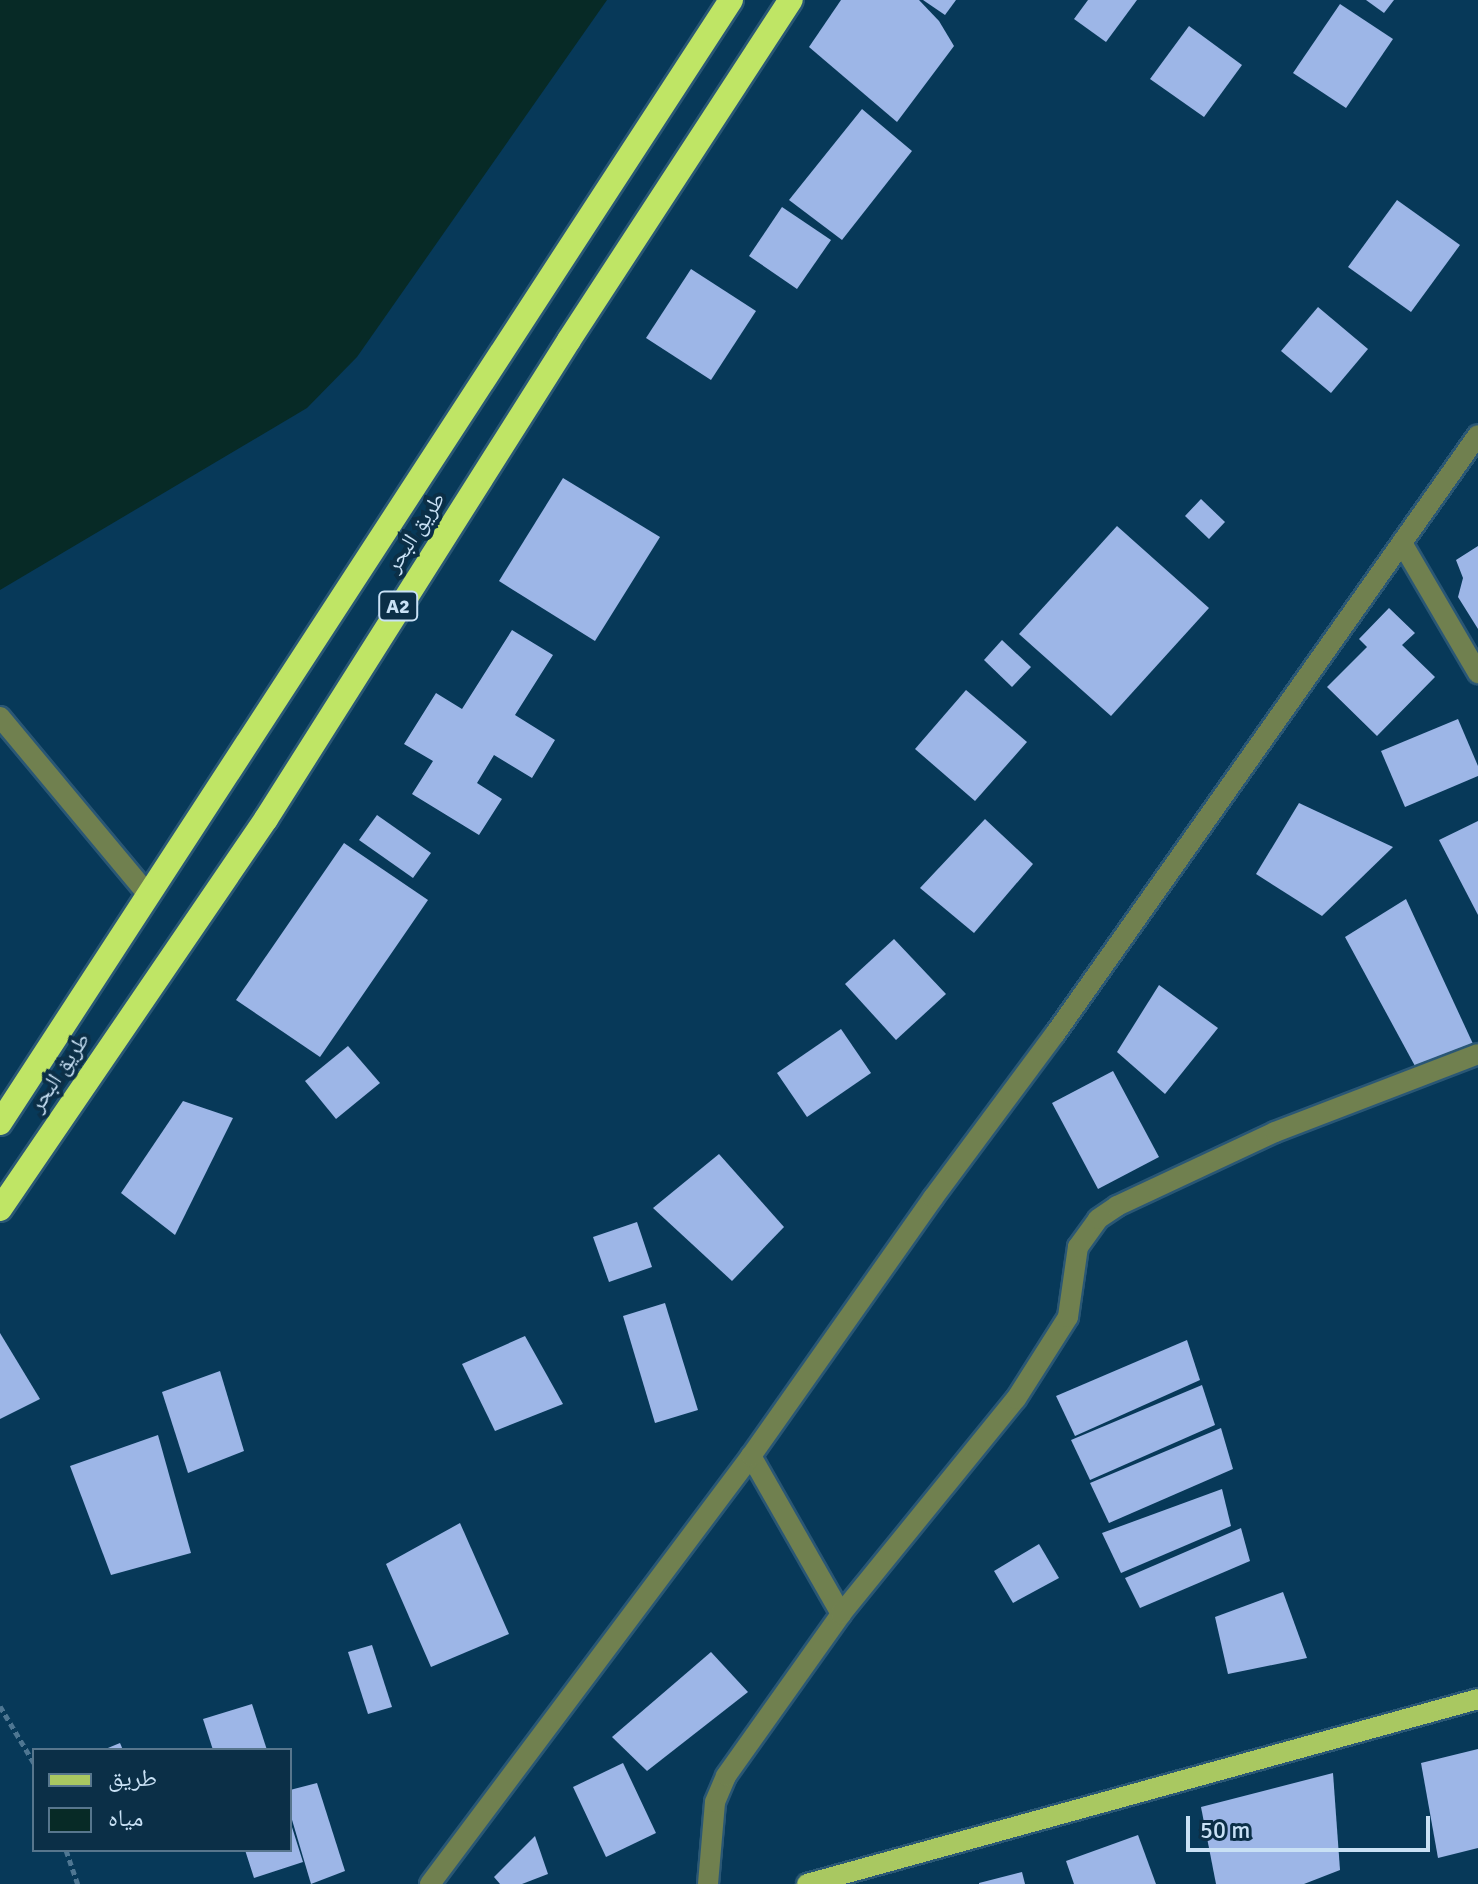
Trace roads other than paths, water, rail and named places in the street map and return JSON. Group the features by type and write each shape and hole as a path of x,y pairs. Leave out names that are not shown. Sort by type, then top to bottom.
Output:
{"highway":[{"name":"طريق البحر","path":"0,1123 731,0"},
{"name":"طريق البحر","path":"0,1209 144,992 266,819 560,353 791,0"}],"main road":[{"path":"807,1884 1478,1699"}],"street":[{"path":"430,1884 751,1456 933,1198 1055,1034 1478,435"},
{"path":"1402,543 1478,673"},
{"path":"0,717 149,896"},
{"path":"708,1884 715,1802 726,1776 841,1614 1016,1399 1068,1317 1078,1247 1098,1219 1117,1206 1275,1132 1478,1054"},
{"path":"751,1456 841,1614"}],"water":[{"path":"0,0 607,0 357,357 307,408 0,590"}]}
